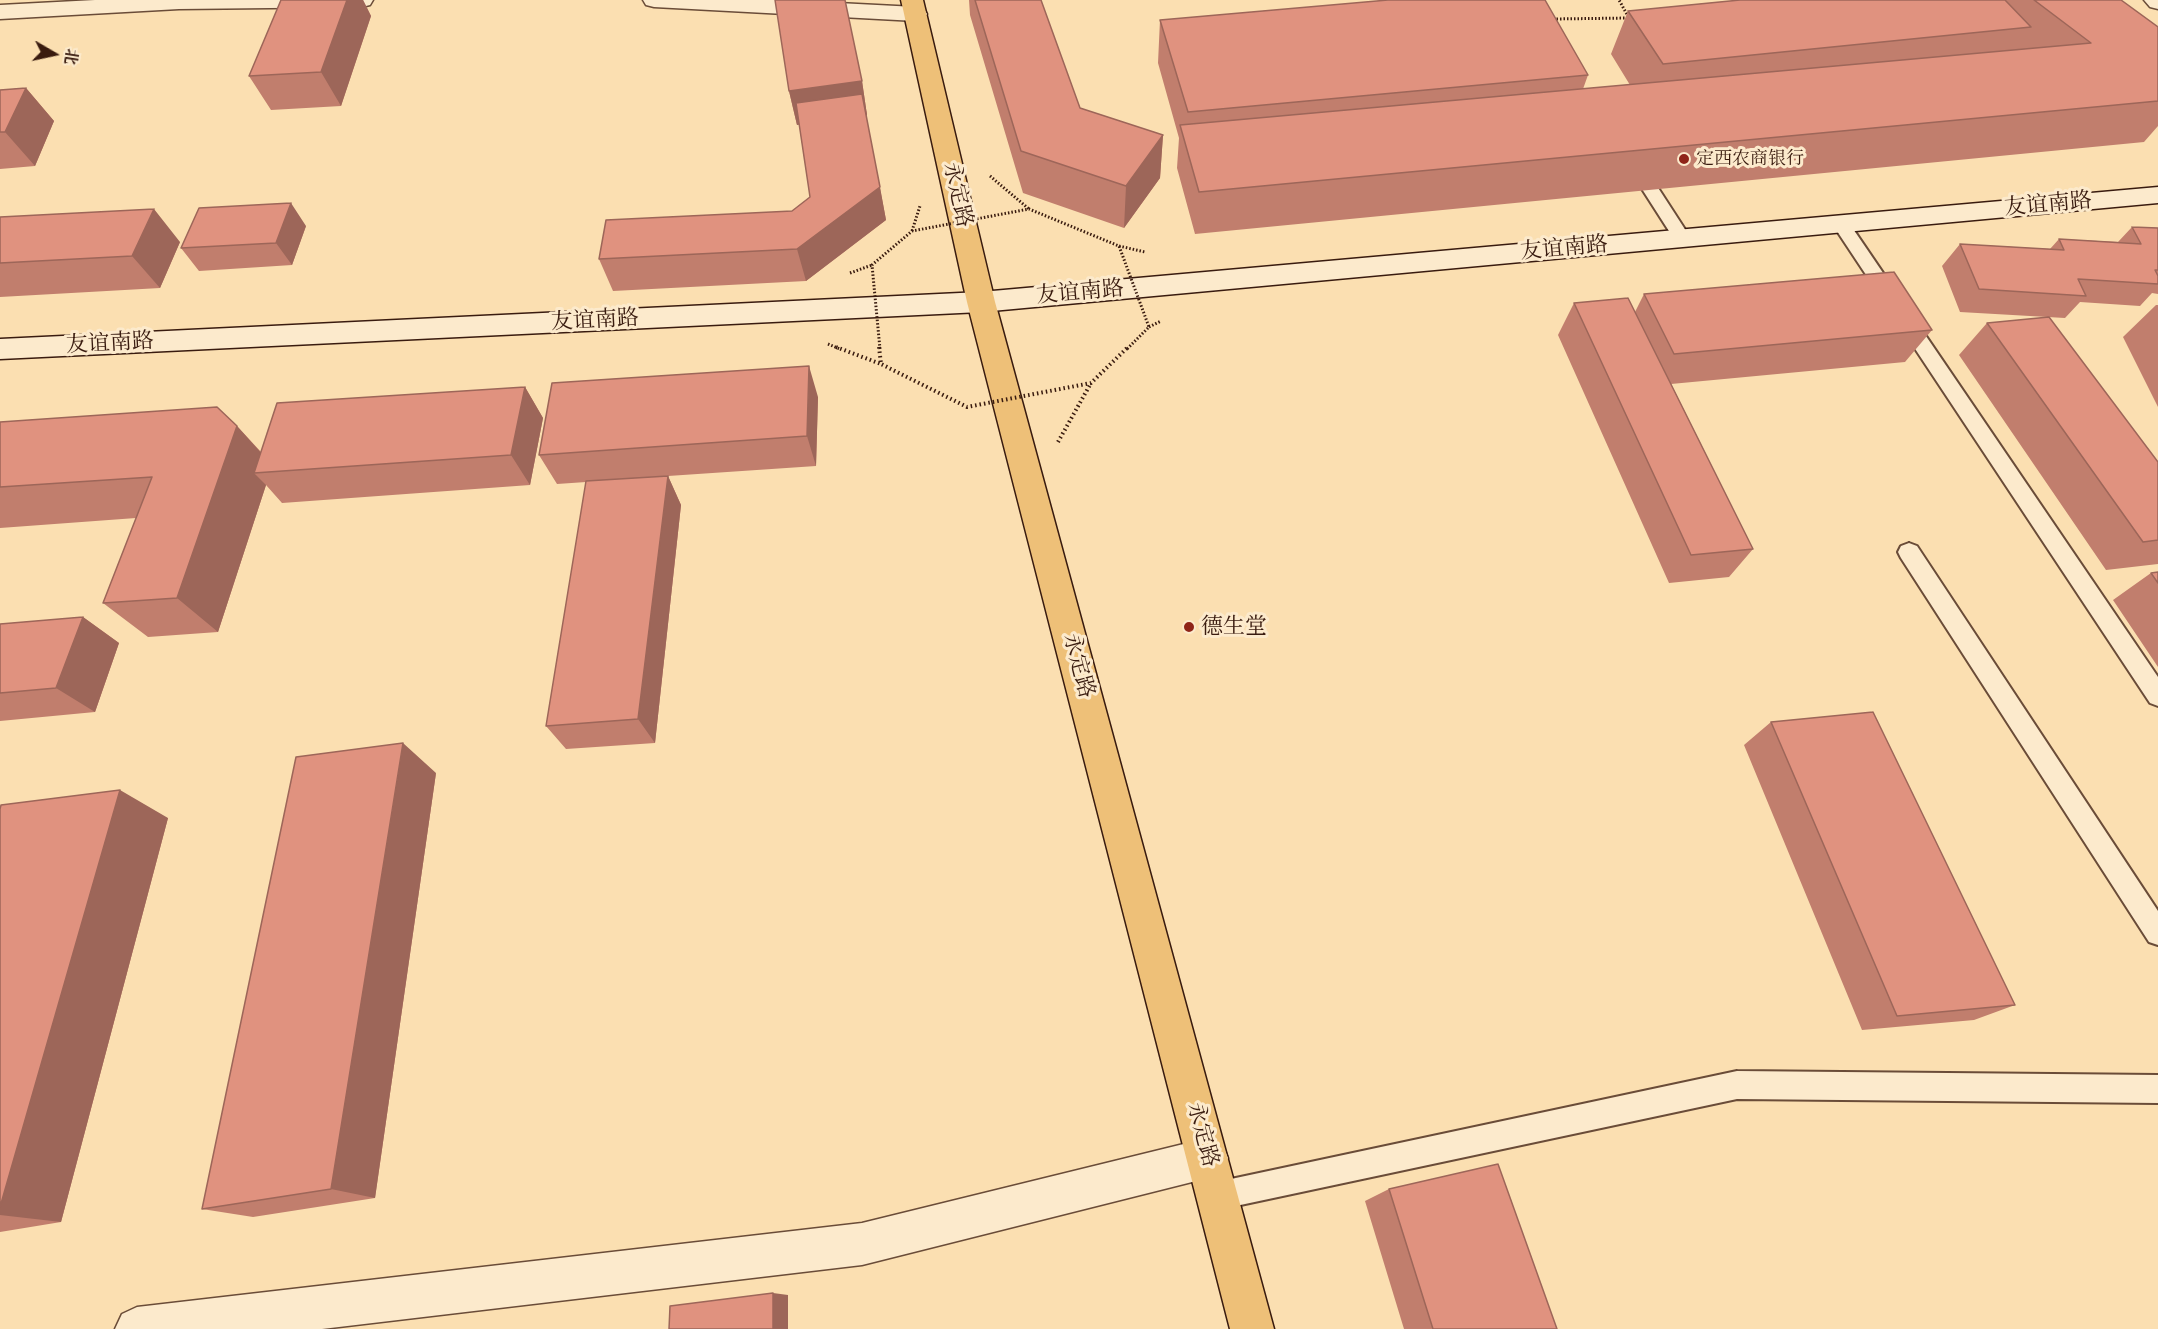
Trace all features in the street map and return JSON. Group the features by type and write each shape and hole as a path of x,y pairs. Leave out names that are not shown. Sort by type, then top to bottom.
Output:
{"main road":[{"path":"0,12 179,2 362,0"},
{"path":"654,0 914,7"},
{"name":"永定路","path":"914,7 981,302 1252,1329"},
{"name":"友谊南路","path":"0,349 981,302 2158,195"},
{"path":"136,1329 862,1244 1213,1177"}],"lane":[{"path":"1624,149 1682,238"},
{"path":"1841,224 2158,696"},
{"path":"1909,552 2158,933"},
{"path":"1213,1177 1737,1085 2158,1089"}],"path":[{"path":"1551,19 1629,18 1619,0"},
{"path":"1031,490 1091,383 1149,327 1119,246 1029,209 912,231 872,265 881,364 967,407 1091,383"}],"building":[{"path":"281,0 347,0 321,72 249,76"},
{"path":"775,0 845,0 862,81 789,91"},
{"path":"975,0 1041,0 1080,108 1163,135 1126,186 1021,151"},
{"path":"1388,0 1545,0 1588,75 1188,112 1160,20"},
{"path":"1740,0 2005,0 2031,27 1663,64 1628,11"},
{"path":"2034,0 2121,0 2158,27 2158,101 1199,192 1180,125 2091,43"},
{"path":"26,88 5,132 0,132 0,90"},
{"path":"862,94 880,187 797,249 599,259 606,220 792,211 810,197 796,103"},
{"path":"291,203 276,243 181,248 199,208"},
{"path":"154,209 132,256 0,263 0,217"},
{"path":"2132,227 2158,228 2158,270 2155,270 2158,284 2078,279 2086,296 1979,289 1960,244 2064,250 2059,239 2141,244"},
{"path":"1894,272 1932,330 1674,354 1644,294"},
{"path":"1628,298 1753,549 1691,555 1574,303"},
{"path":"2049,317 2158,462 2158,540 2143,542 1987,323"},
{"path":"809,366 807,436 539,455 552,383"},
{"path":"525,387 511,455 254,473 277,403"},
{"path":"217,407 237,426 177,598 103,603 152,477 0,487 0,422"},
{"path":"668,476 638,719 546,726 586,481"},
{"path":"2158,572 2158,583 2151,573"},
{"path":"83,617 56,688 0,693 0,624"},
{"path":"1873,712 2015,1005 1897,1016 1771,722"},
{"path":"403,743 331,1189 202,1209 296,757"},
{"path":"120,790 0,1207 1,805"},
{"path":"1498,1164 1557,1329 1433,1329 1389,1189"},
{"path":"773,1293 773,1329 669,1329 670,1306"}],"place":[{"name":"定西农商银行","path":"1684,159"},
{"name":"德生堂","path":"1189,627"}]}
